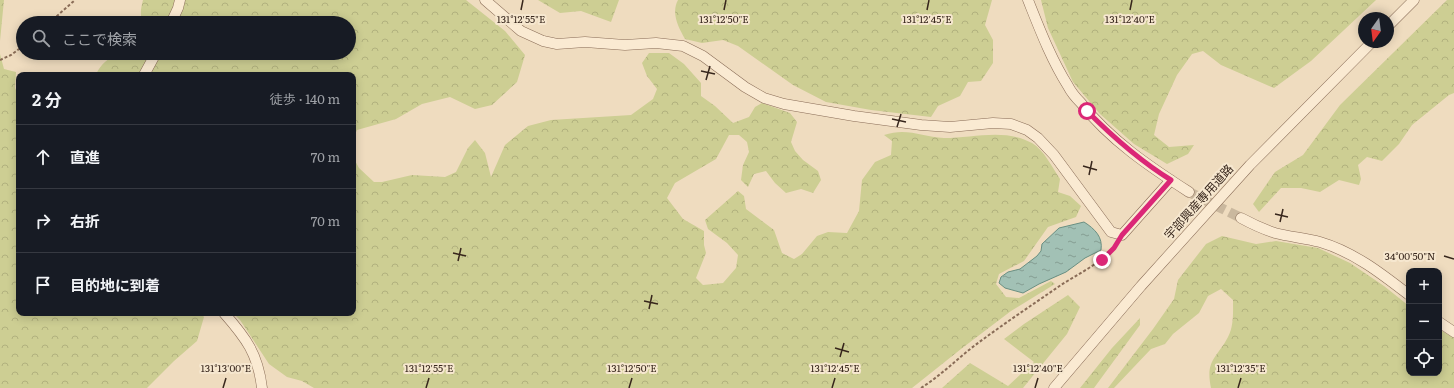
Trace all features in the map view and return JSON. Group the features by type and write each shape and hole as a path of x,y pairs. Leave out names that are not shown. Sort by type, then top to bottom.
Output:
{"street":[{"path":"174,16 180,0"},
{"path":"485,0 521,31 542,41 557,44 585,42 625,45 656,43 683,46 703,56 745,87 764,98 784,104 920,125 950,127 993,123 1011,124 1027,130 1038,138 1054,155 1106,227 1111,232 1122,235 1171,180"},
{"path":"1028,0 1045,42 1068,87 1096,121 1152,168 1189,192"},
{"path":"1394,20 1414,0"},
{"name":"宇部興産専用道路","path":"1054,388 1141,286 1250,165 1366,48"},
{"path":"146,72 152,60"},
{"path":"1241,218 1255,226 1321,243 1342,251 1364,262 1406,293"},
{"path":"227,316 241,332 254,354 261,376 262,388"},
{"path":"1442,324 1454,332"}],"path":[{"path":"57,16 75,0"},
{"path":"0,60 16,51"},
{"path":"921,388 936,378 974,346 1102,260 1114,248 1122,235"}],"green space":[{"path":"0,0 4,0 0,41"},
{"path":"143,0 466,0 505,31 525,55 517,82 492,105 475,109 450,97 422,104 396,119 357,130 356,132 356,72 98,72 108,60 356,60 356,16 141,16"},
{"path":"538,0 619,0 611,22 581,11 560,13"},
{"path":"678,0 992,0 985,25 993,40 993,63 981,81 968,82 960,96 938,106 931,117 871,110 826,102 793,85 738,46 723,40 702,43 685,39 675,15"},
{"path":"1041,0 1376,0 1363,12 1358,12 1358,17 1311,61 1274,88 1221,65 1203,51 1192,54 1177,75 1159,114 1154,135 1169,147 1194,145 1188,154 1167,164 1134,144 1100,114 1073,82 1048,28"},
{"path":"1447,0 1454,0 1454,93 1449,95 1412,125 1399,144 1382,161 1367,157 1358,165 1361,179 1359,185 1339,180 1320,192 1301,188 1281,188 1259,212 1253,204 1275,172 1303,155 1340,105"},
{"path":"649,53 669,53 684,64 701,83 701,96 715,106 733,123 749,117 755,107 762,103 790,113 797,122 791,142 795,151 803,160 818,171 821,180 813,193 801,189 786,193 775,183 766,171 754,174 748,187 741,180 743,165 749,152 747,142 739,135 729,135 716,159 675,183 667,198 683,219 704,231 704,245 706,253 696,278 703,285 723,283 736,268 738,255 727,243 708,229 705,220 738,191 744,196 746,209 774,230 782,253 794,259 802,254 817,236 828,232 847,233 859,211 862,180 875,162 891,155 892,141 884,135 900,132 944,138 989,135 1011,136 1022,138 1036,146 1048,159 1060,179 1058,192 1070,196 1081,206 1076,217 1048,227 1024,261 999,274 996,284 1006,297 1019,298 1051,281 1055,284 1011,311 912,388 314,388 302,381 287,377 269,364 236,316 356,316 356,162 359,168 374,182 382,182 412,175 445,177 456,172 468,148 475,140 485,153 491,177 505,145 528,126 551,120 631,115 653,99 657,89 647,76 642,63"},
{"path":"0,54 4,69 16,72 16,316 204,317 197,341 147,388 0,388"},
{"path":"1222,236 1256,244 1276,241 1318,248 1350,263 1384,286 1406,304 1406,376 1442,376 1442,331 1454,338 1454,388 1211,388 1211,365 1230,333 1233,319 1233,300 1221,289 1208,296 1199,313 1173,334 1165,344 1151,349 1114,388 1108,388 1174,299 1178,280 1206,244"},
{"path":"1068,295 1080,307 1067,334 1023,388 942,388 970,363 1008,386 1034,362 1004,339"},
{"path":"1140,318 1140,325 1094,388 1080,388 1112,348"}],"water":[{"path":"1084,222 1092,228 1099,237 1101,241 1101,250 1085,258 1066,272 1023,293 1005,288 999,283 1001,277 1008,272 1020,269 1037,256 1041,251 1042,244 1059,228"}],"tunnel":[{"path":"1189,192 1241,218"}],"route":[{"path":"1087,111 1101,126 1130,151 1171,180 1122,235 1114,248 1102,260"}]}
